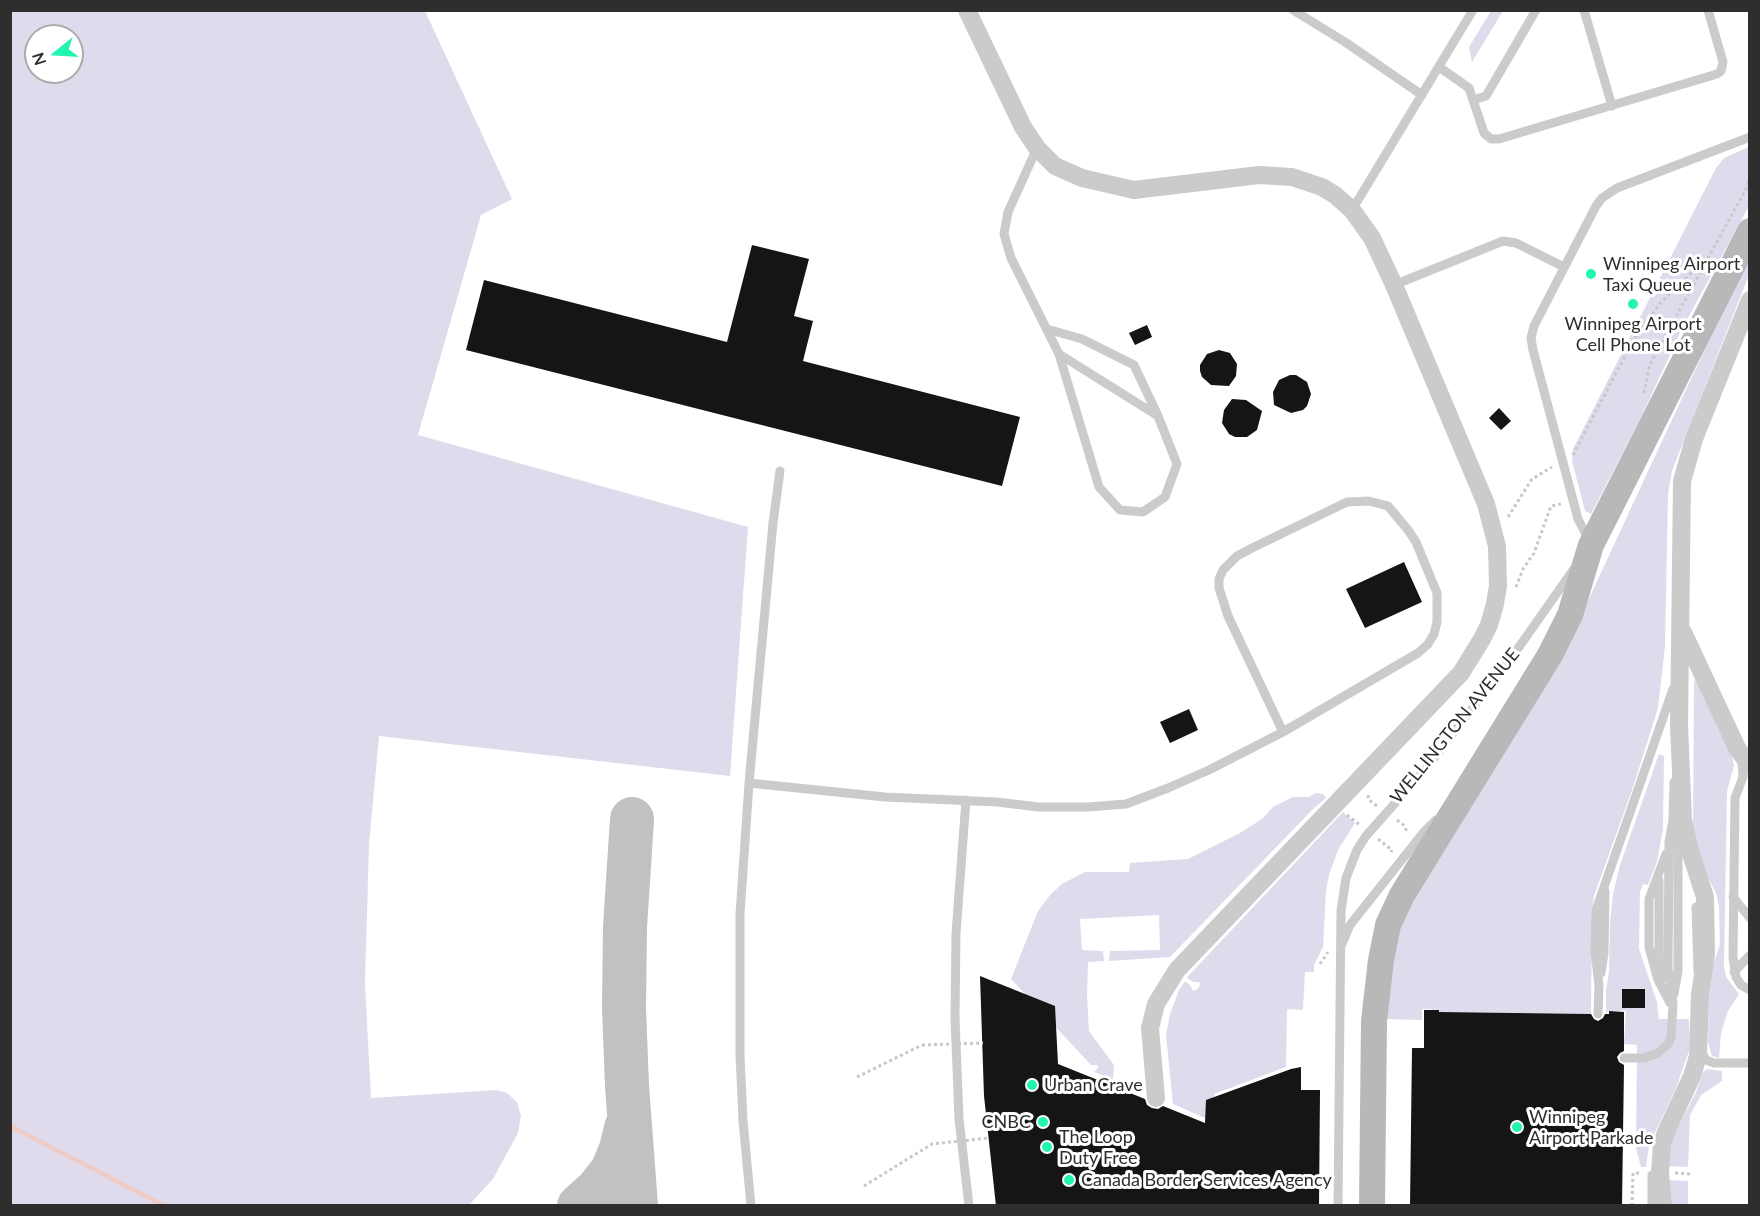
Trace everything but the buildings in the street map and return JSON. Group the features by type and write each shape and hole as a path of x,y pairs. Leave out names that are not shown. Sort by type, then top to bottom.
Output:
{"main road":[{"name":"WELLINGTON AVENUE","path":"1372,1206 1374,1021 1388,925 1402,895 1550,655 1570,615 1591,545 1749,231"}],"street":[{"path":"967,10 1018,117 1036,148 1055,165 1082,178 1134,190 1258,175 1292,177 1335,195 1352,210 1372,238 1394,285 1486,504 1497,546 1498,586 1495,604 1489,625 1461,673 1177,970 1155,1004 1150,1028 1156,1098"},
{"path":"1663,1206 1660,1184 1662,1144 1692,1076 1699,1043 1700,994 1706,955 1704,891 1683,820 1679,726 1682,481 1694,439 1749,300"},
{"path":"1680,625 1745,761"}],"lane":[{"path":"1293,10 1346,42 1422,95"},
{"path":"1352,210 1473,10"},
{"path":"1473,100 1486,96 1536,10"},
{"path":"1584,10 1612,106"},
{"path":"1439,67 1469,88 1484,133 1495,140 1713,76 1721,71 1722,58 1708,10"},
{"path":"1591,545 1578,519 1562,460 1531,338 1534,326 1596,206 1608,192 1749,136"},
{"path":"1036,148 1008,212 1004,234 1011,258 1059,354 1099,487 1120,510 1143,512 1164,497 1177,464 1134,364 1082,339 1047,329"},
{"path":"1394,285 1503,241 1516,243 1564,267"},
{"path":"1059,354 1158,416"},
{"path":"751,1206 743,1121 739,983 740,914 749,783 773,523 780,471"},
{"path":"749,783 885,797 966,800 1038,807 1088,807 1126,804 1209,770 1282,732 1428,644 1434,634 1438,614 1437,593 1408,530 1388,506 1369,501 1347,502 1237,556 1223,570 1219,579 1219,588 1228,616 1282,732"},
{"name":"WELLINGTON AVENUE","path":"1336,1206 1341,911 1346,878 1357,850 1366,836 1427,767 1519,647 1591,545"},
{"path":"1598,1014 1599,986 1595,952 1596,910 1672,694 1680,648"},
{"path":"1671,1002 1658,980 1648,947 1649,899 1669,843 1673,820 1673,791 1679,726"},
{"path":"1745,761 1735,798 1732,957 1734,972 1741,985 1749,990"},
{"name":"WELLINGTON AVENUE","path":"1336,1206 1336,980 1345,934 1423,833 1468,789"},
{"path":"966,800 956,933 955,1018 959,1119 969,1206"},
{"path":"1671,1002 1678,971 1678,848 1673,820"},
{"path":"1624,1058 1644,1058 1663,1050 1671,1038 1673,1018 1668,968 1669,843"},
{"path":"1695,866 1697,877 1696,956 1700,994"},
{"path":"1733,897 1749,918"},
{"path":"1734,972 1749,956"},
{"path":"1699,1043 1701,1053 1710,1062 1749,1063"},
{"path":"1652,1206 1654,1153 1659,1138 1671,1120"}],"path":[{"path":"1643,395 1650,364 1746,189 1749,177"},
{"path":"1497,546 1508,518 1532,479 1575,454 1633,341 1661,302 1719,248"},
{"path":"1514,591 1523,569 1534,553 1551,506 1573,500"},
{"path":"1360,799 1368,791"},
{"path":"1353,807 1346,814 1364,828"},
{"path":"1373,836 1392,850 1386,859"},
{"path":"1320,964 1332,945"},
{"path":"857,1077 922,1045 983,1043"},
{"path":"864,1186 932,1144 989,1138"},
{"path":"1632,1206 1633,1173 1647,1173"}],"shaded area":[{"path":"10,11 425,11 512,199 481,215 418,435 748,527 730,776 379,736 369,844 365,983 371,1098 496,1090 507,1093 517,1102 521,1116 518,1133 493,1179 469,1205 11,1205"},
{"path":"1491,11 1503,11 1472,62 1469,47"},
{"path":"1749,147 1749,206 1683,327 1641,417 1591,514 1585,511 1572,461 1573,449 1716,168 1724,158"},
{"path":"1749,254 1749,275 1672,471 1668,494 1665,647 1658,708 1594,896 1591,1014 1440,1012 1439,1010 1422,1009 1422,1020 1385,1019 1387,972 1405,904 1585,607"},
{"path":"1697,680 1731,751 1734,766 1727,791 1724,965 1726,977 1739,994 1728,1011 1721,1033 1719,1058 1712,1056 1708,1043 1709,978 1720,944 1719,906 1716,893 1702,866 1693,833 1694,681"},
{"path":"1659,754 1664,756 1663,829 1657,862 1648,885 1643,884 1640,892 1639,949 1657,1002 1659,1019 1689,1019 1690,1048 1676,1088 1649,1145 1646,1167 1641,1167 1636,1148 1637,1045 1624,1044 1626,1011 1608,1011 1606,1014 1606,990 1613,894 1620,865"},
{"path":"1316,793 1323,794 1326,798 1170,957 1109,961 1110,951 1160,950 1159,915 1080,919 1082,950 1103,951 1104,961 1088,962 1089,1031 1114,1065 1113,1079 1094,1072 1098,1068 1097,1065 1091,1065 1011,979 1038,911 1062,884 1085,872 1129,872 1130,863 1188,859 1240,833 1262,819 1273,807 1293,797 1309,797"},
{"path":"1343,812 1355,823 1338,850 1329,875 1323,947 1314,965 1314,972 1305,972 1303,1010 1287,1009 1286,1067 1214,1094 1214,1122 1173,1104 1166,1035 1170,1014 1179,990 1185,981 1193,991 1198,989 1199,982 1193,982 1187,978 1190,974"},
{"path":"1707,1069 1722,1071 1722,1081 1701,1095 1690,1115 1688,1167 1666,1166 1670,1143 1696,1092 1703,1072"},
{"path":"1665,1180 1688,1181 1688,1205 1671,1205"}],"waterway":[{"path":"10,1126 165,1206"}],"taxiway":[{"path":"632,819 625,927 624,1008 636,1206"},
{"path":"579,1206 597,1190 612,1171 626,1128"}],"place":[{"name":"Winnipeg Airport Taxi Queue","path":"1591,274"},
{"name":"Winnipeg Airport Cell Phone Lot","path":"1633,304"},
{"name":"Urban Crave","path":"1032,1085"},
{"name":"CNBC","path":"1043,1122"},
{"name":"Winnipeg Airport Parkade","path":"1517,1127"},
{"name":"The Loop Duty Free","path":"1047,1147"},
{"name":"Canada Border Services Agency","path":"1069,1180"}]}
